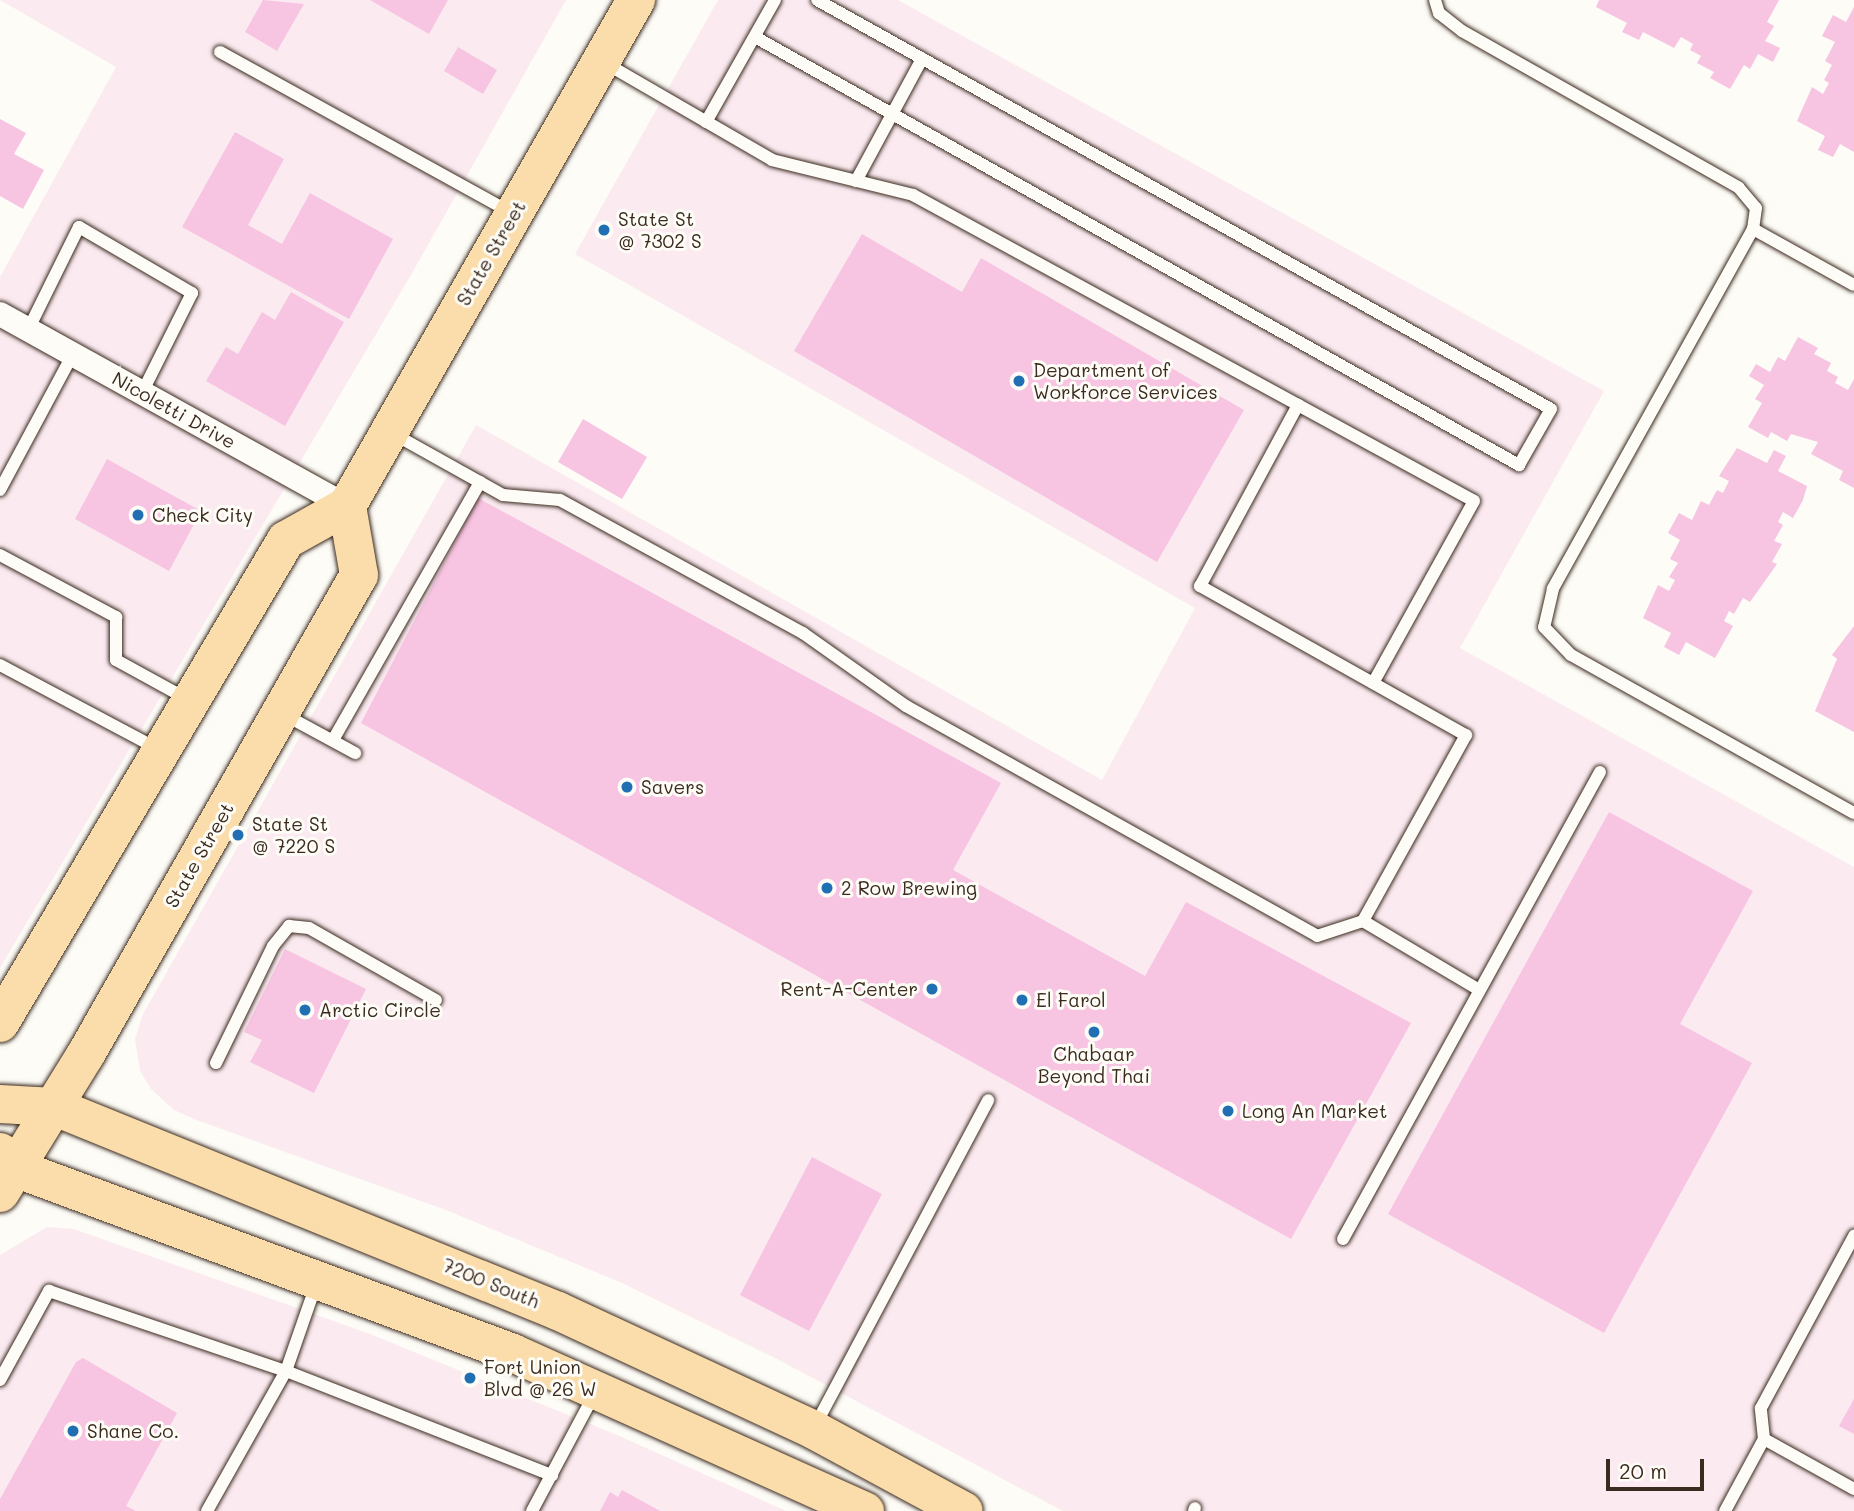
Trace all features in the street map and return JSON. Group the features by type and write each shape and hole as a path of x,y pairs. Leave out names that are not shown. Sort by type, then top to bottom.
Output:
{"main road":[{"name":"State Street","path":"5,1171 55,1107 359,575 347,506 636,0"},
{"path":"0,1023 188,700 286,540 347,506"},
{"name":"7200 South","path":"0,1104 55,1107 558,1311 814,1430 964,1511"},
{"path":"5,1171 319,1278 597,1390 865,1511"}],"street":[{"name":"Nicoletti Drive","path":"0,314 347,506"}],"lane":[{"path":"706,122 775,0"},
{"path":"755,37 1518,465 1550,409 817,0"},
{"path":"1435,0 1439,13 1462,31 1739,188 1756,208 1753,229 1553,589 1544,627 1571,655 1854,813"},
{"path":"220,52 514,214"},
{"path":"856,181 922,59"},
{"path":"601,61 772,160 913,195 1474,501 1373,683"},
{"path":"28,330 79,227 192,293 142,393"},
{"path":"1753,229 1854,285"},
{"path":"0,491 73,354"},
{"path":"390,431 503,495 560,500 803,633 906,706 1317,936 1363,922 1466,735 1200,586 1298,405"},
{"path":"333,740 480,482"},
{"path":"0,555 116,617 116,660 188,700"},
{"path":"0,665 159,750"},
{"path":"281,713 355,752"},
{"path":"1343,1239 1600,772"},
{"path":"1363,922 1479,990"},
{"path":"216,1063 274,946 289,926 309,928 436,1000"},
{"path":"814,1430 988,1100"},
{"path":"1725,1511 1764,1439 1761,1408 1854,1236"},
{"path":"207,1511 286,1371 319,1278"},
{"path":"0,1380 49,1291 286,1371 552,1475"},
{"path":"532,1511 597,1390"},
{"path":"1764,1439 1854,1489"}],"shaded area":[{"path":"0,0 566,0 411,275 0,968 0,277 116,67"},
{"path":"718,0 898,0 1604,391 1460,648 1854,867 1854,1511 1063,1511 777,1359 622,1283 446,1210 194,1119 174,1110 151,1089 140,1071 135,1039 143,1014 476,425 1102,780 1195,608 575,254"},
{"path":"47,1227 74,1229 370,1334 617,1435 786,1511 0,1511 0,1255"}],"building":[{"path":"263,0 304,4 277,51 245,32"},
{"path":"370,0 448,0 429,34"},
{"path":"1599,0 1779,0 1767,22 1774,26 1765,41 1780,48 1773,62 1758,54 1750,69 1744,65 1730,89 1710,78 1714,72 1697,63 1701,56 1690,50 1693,44 1681,37 1674,48 1643,32 1639,40 1622,32 1627,23 1596,7"},
{"path":"1854,7 1854,152 1840,144 1833,157 1818,150 1825,136 1797,121 1812,87 1823,94 1829,83 1824,80 1832,65 1825,61 1835,42 1822,36 1833,15 1846,22"},
{"path":"458,47 497,70 483,94 444,71"},
{"path":"0,119 26,133 14,154 44,170 23,209 0,196"},
{"path":"235,132 284,159 248,225 282,244 310,193 393,239 349,319 182,227"},
{"name":"Department of Workforce Services","path":"862,234 962,292 981,258 1244,410 1157,562 794,351"},
{"path":"291,292 344,322 285,426 206,381 226,347 238,354 262,312 275,320"},
{"path":"1798,337 1818,348 1814,354 1831,363 1827,371 1838,377 1835,383 1848,390 1854,379 1854,488 1839,480 1843,471 1811,454 1818,442 1791,434 1787,441 1771,432 1768,438 1748,427 1762,403 1755,399 1764,385 1749,376 1756,364 1770,372 1778,357 1785,361"},
{"path":"583,419 647,457 622,499 558,462"},
{"path":"1737,448 1767,463 1774,450 1786,456 1778,471 1807,486 1793,518 1783,512 1778,522 1783,525 1774,541 1782,544 1772,562 1777,564 1750,602 1743,598 1734,614 1729,611 1724,621 1733,626 1715,658 1686,642 1679,655 1664,647 1671,633 1643,618 1658,585 1669,591 1675,580 1669,577 1678,563 1670,559 1680,540 1668,533 1679,513 1692,520 1701,501 1709,505 1717,490 1723,493 1729,481 1719,476"},
{"name":"Check City","path":"107,459 201,511 169,571 75,519"},
{"path":"478,498 1001,783 953,870 1145,976 1186,902 1411,1023 1291,1239 361,723"},
{"path":"1854,626 1854,732 1815,711 1837,659 1832,655"},
{"path":"1609,812 1753,891 1680,1024 1752,1063 1604,1333 1388,1214"},
{"name":"Arctic Circle","path":"285,949 366,989 314,1093 250,1062 262,1040 244,1032"},
{"path":"812,1157 882,1194 809,1331 740,1295"},
{"path":"83,1358 177,1413 126,1506 136,1511 0,1511 0,1499 76,1362"},
{"path":"1854,1399 1854,1434 1839,1426"},
{"path":"622,1490 660,1511 600,1511 610,1492 618,1497"}],"place":[{"name":"State St @ 7302 S","path":"604,230"},
{"name":"Department of Workforce Services","path":"1019,381"},
{"name":"Check City","path":"138,515"},
{"name":"Savers","path":"627,787"},
{"name":"State St @ 7220 S","path":"238,835"},
{"name":"2 Row Brewing","path":"827,888"},
{"name":"Rent-A-Center","path":"932,989"},
{"name":"El Farol","path":"1022,1000"},
{"name":"Arctic Circle","path":"305,1010"},
{"name":"Chabaar Beyond Thai","path":"1094,1032"},
{"name":"Long An Market","path":"1228,1111"},
{"name":"Fort Union Blvd @ 26 W","path":"470,1378"},
{"name":"Shane Co.","path":"73,1431"}]}
